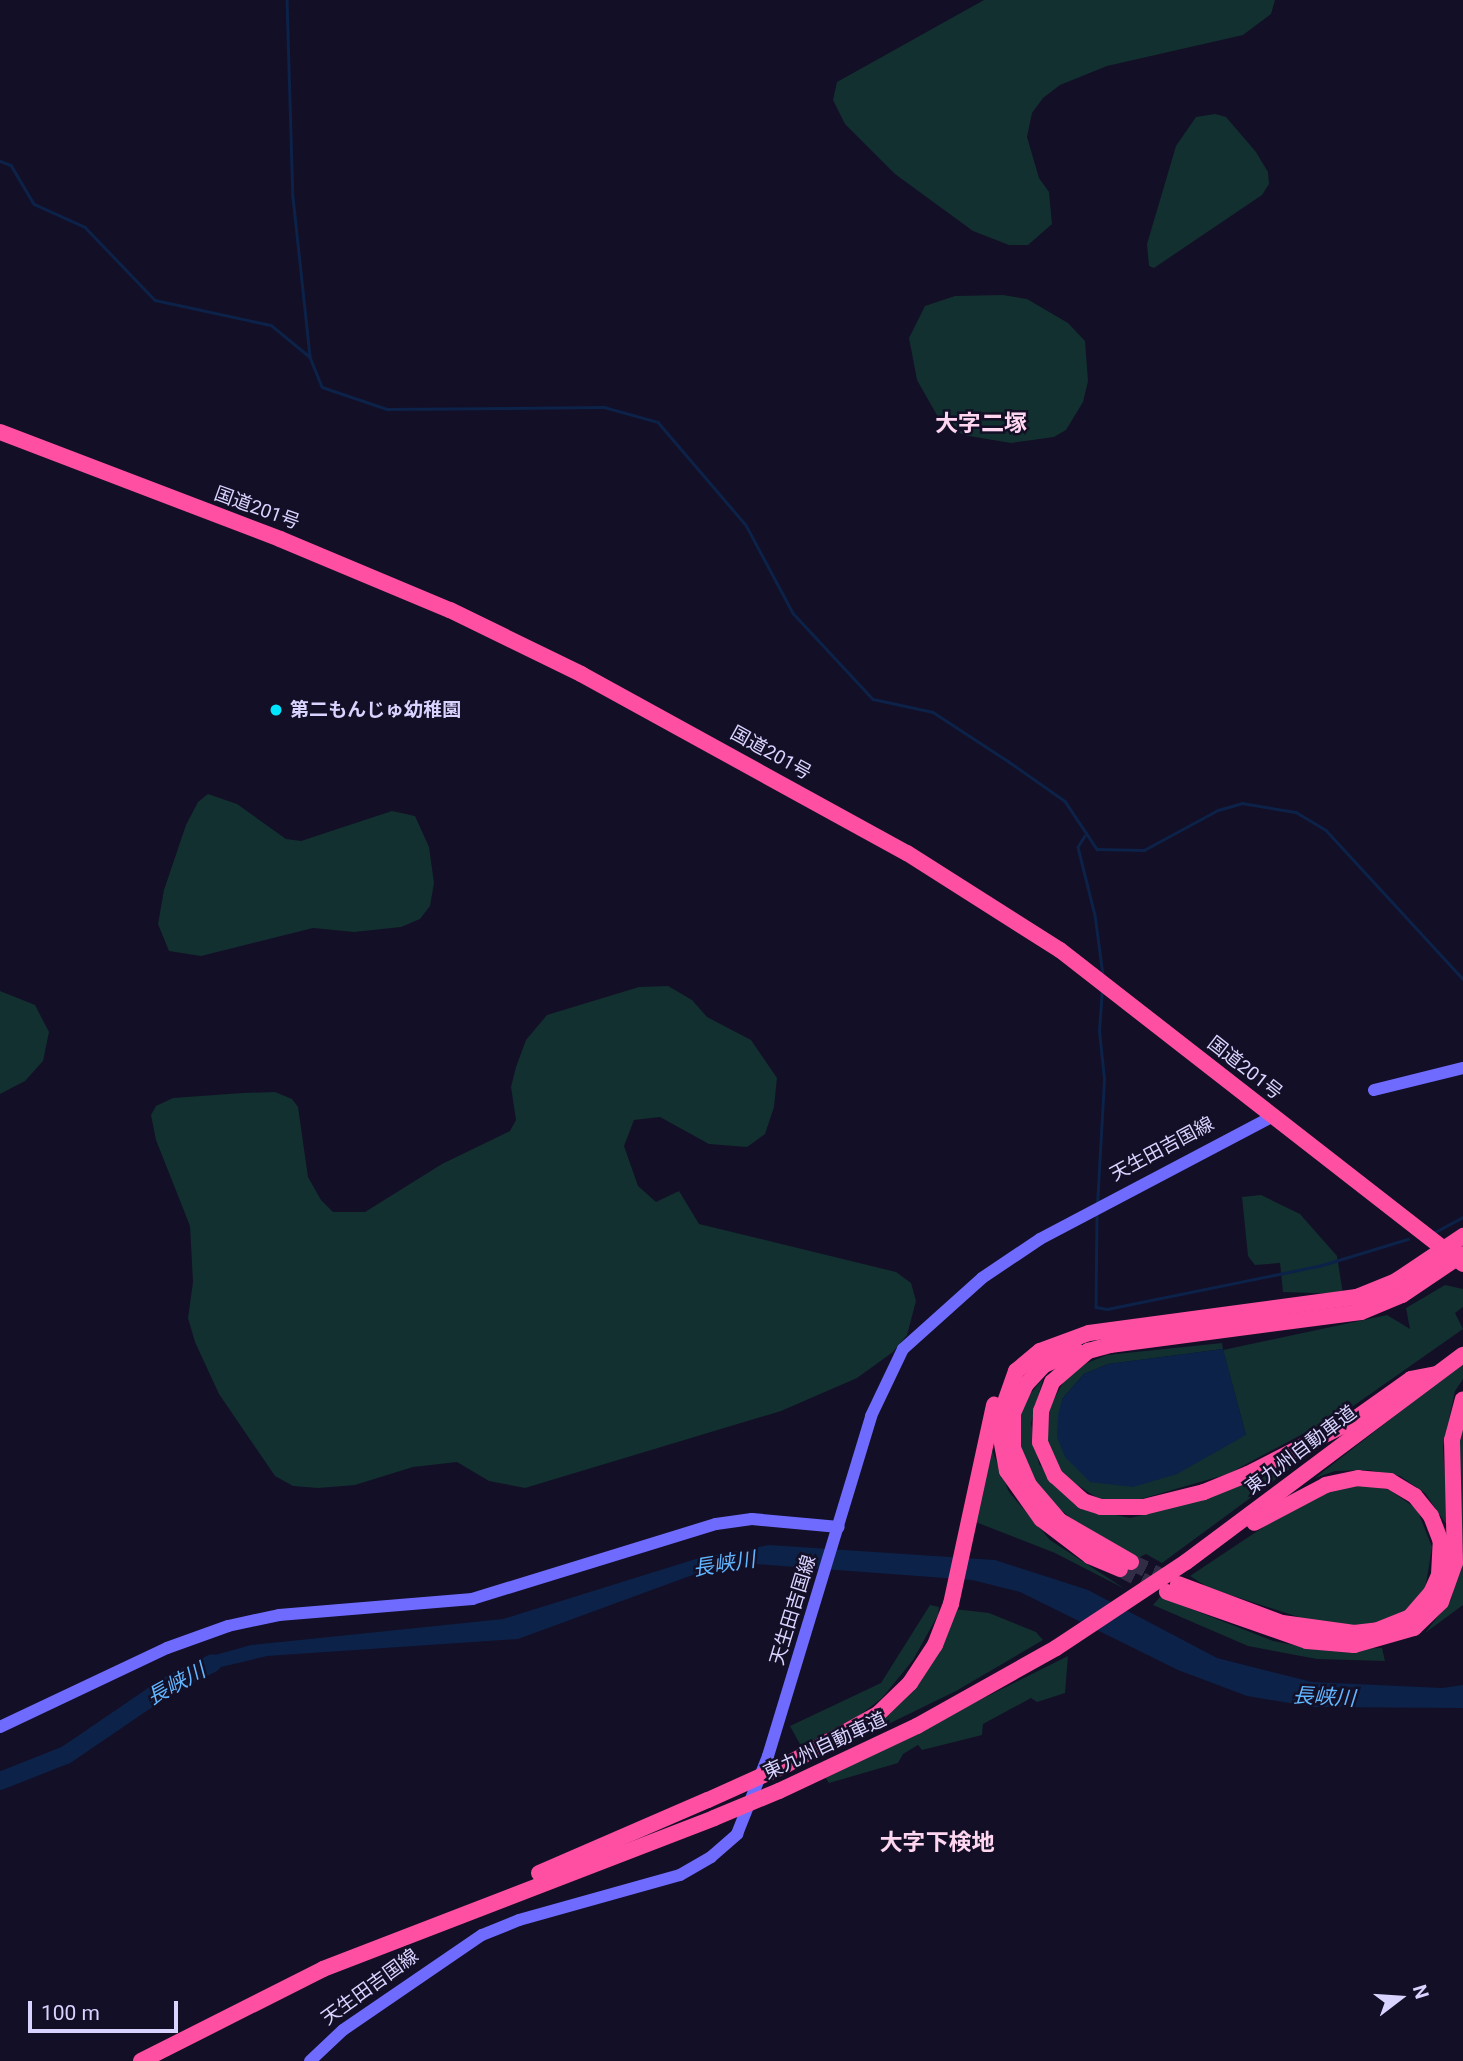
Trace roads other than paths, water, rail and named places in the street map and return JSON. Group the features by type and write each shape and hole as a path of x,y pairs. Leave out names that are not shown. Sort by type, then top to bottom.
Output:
{"highway":[{"name":"国道201号","path":"0,432 362,571 581,674 993,904 1456,1256"},
{"path":"1016,1371 998,1422 1007,1471 1041,1519 1090,1556 1125,1566 1060,1521 1029,1485 1013,1448 1013,1413 1033,1375 1057,1358 1110,1345 1361,1312 1402,1295 1456,1256 1463,1236"},
{"path":"391,1941 786,1765 858,1728 896,1699 935,1645 951,1604 988,1424 1016,1371 1040,1351 1089,1333 1357,1297 1456,1256"},
{"path":"1110,1345 1088,1351 1064,1367 1044,1398 1040,1425 1045,1459 1055,1476 1083,1501 1112,1508 1144,1507 1204,1492 1329,1433 1411,1379 1436,1374"},
{"name":"東九州自動車道","path":"141,2061 269,1994 391,1941 714,1818 779,1791 917,1726 1056,1648 1143,1592 1463,1355"},
{"path":"1186,1562 1301,1495 1343,1480 1374,1478 1403,1488 1423,1505 1437,1528 1442,1559 1432,1593 1410,1617 1378,1630 1354,1633 1282,1623 1172,1588 1307,1641 1354,1645 1414,1628 1441,1602 1455,1563 1452,1440 1463,1399"}],"main road":[{"path":"1374,1090 1463,1068"},
{"name":"天生田吉国線","path":"310,2061 343,2030 482,1935 519,1920 680,1875 711,1857 737,1834 768,1756 875,1406 903,1349 922,1329 982,1278 1040,1239 1273,1116"},
{"path":"0,1727 167,1648 228,1626 279,1615 472,1598 716,1524 752,1519 839,1527"}],"water":[{"path":"1223,1349 1246,1435 1177,1474 1133,1487 1090,1482 1065,1457 1057,1437 1058,1415 1062,1399 1084,1374 1108,1364"},
{"path":"769,1545 995,1560 1088,1590 1217,1658 1312,1682 1442,1688 1463,1685 1463,1708 1313,1707 1247,1696 1178,1670 1020,1592 972,1580 755,1564 709,1569 518,1639 267,1656 200,1672 185,1670 208,1657 251,1645 503,1619 699,1558"}],"waterway":[{"path":"287,0 293,197 310,357 322,387 387,409 604,407 658,422 746,525 793,613 873,699 933,712 1008,761 1065,801 1097,849 1144,850 1218,810 1242,803 1296,812 1326,830 1463,979"},
{"path":"0,161 11,165 34,204 85,227 155,300 271,325 310,357"},
{"path":"1085,836 1078,847 1095,915 1103,975"},
{"path":"1097,1205 1104,1079 1099,1031 1102,992"},
{"path":"1097,1215 1096,1307 1107,1309 1319,1266 1408,1239"},
{"path":"1435,1232 1463,1217"},
{"name":"長峡川","path":"0,1781 66,1755 167,1686 213,1663"}],"tunnel":[{"path":"1131,1562 1173,1582"},
{"path":"1120,1569 1161,1590"}],"place":[{"name":"第二もんじゅ幼稚園","path":"276,710"}],"district":[{"name":"大字二塚","path":"981,424"},
{"name":"大字下検地","path":"937,1843"}]}
